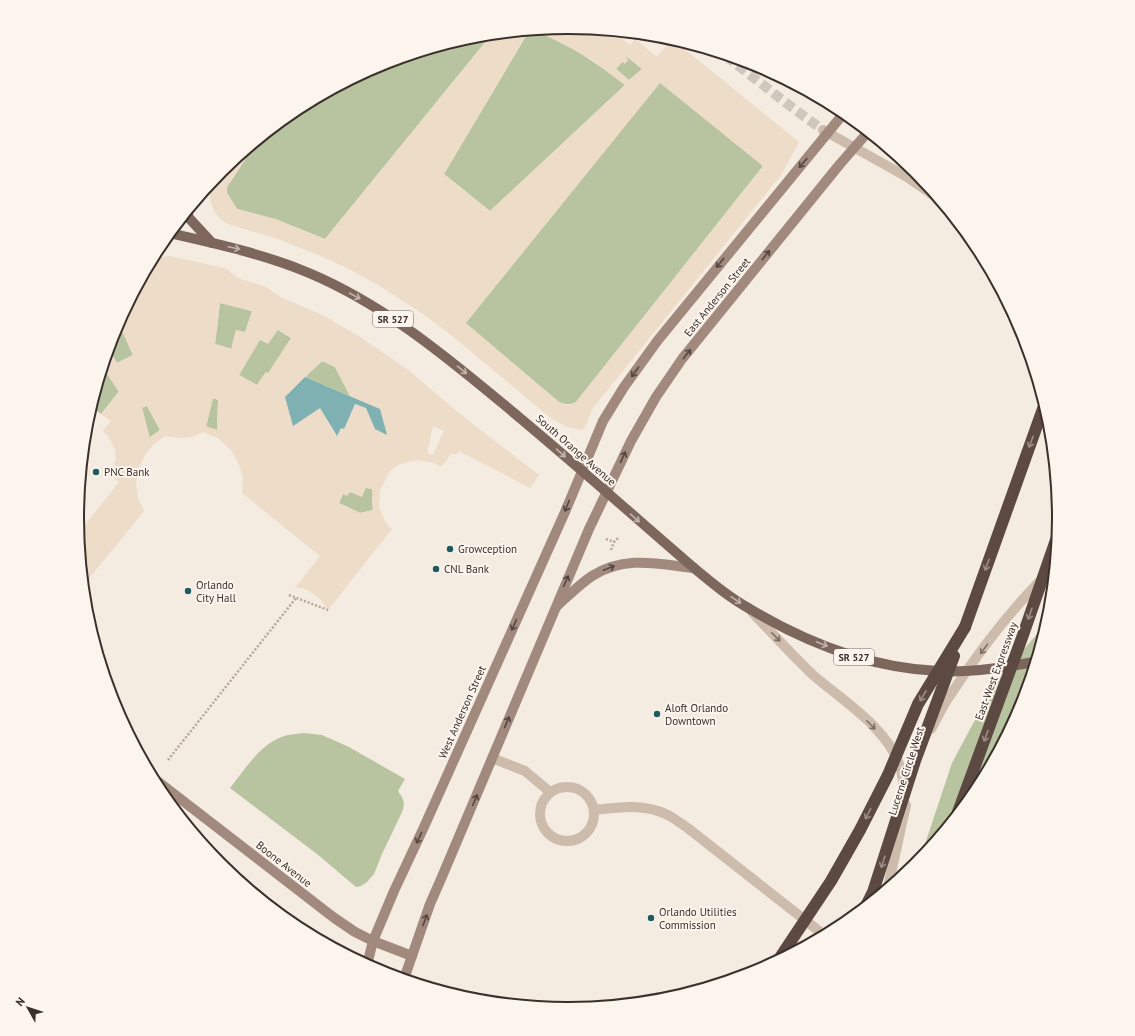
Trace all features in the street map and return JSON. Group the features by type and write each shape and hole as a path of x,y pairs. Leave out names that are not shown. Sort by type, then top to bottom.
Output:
{"highway":[{"path":"872,894 915,761 965,627 1040,416"},
{"name":"East-West Expressway","path":"964,795 1049,560"},
{"path":"786,950 831,881 860,830 888,775 918,704 965,627"}],"main road":[{"name":"East Anderson Street","path":"582,470 603,421 624,387 658,340 825,131 839,118"},
{"name":"East Anderson Street","path":"606,492 631,440 652,403 682,359 864,136"},
{"path":"189,217 212,243"},
{"name":"South Orange Avenue","path":"176,235 245,251 309,273 382,311 443,354 582,470 717,587 749,609 784,627 849,656 905,667 938,671 968,670 1005,667 1029,663"},
{"name":"West Anderson Street","path":"369,959 373,941 394,891 565,512 582,470"},
{"path":"406,974 433,898 606,492"},
{"path":"556,607 591,576 610,566 624,563 645,562 694,568"},
{"name":"Boone Avenue","path":"165,787 333,917 373,941 412,956"}],"street":[{"path":"825,131 919,186"},
{"path":"968,670 1010,613 1048,573"},
{"path":"749,609 812,674 872,724 894,753 900,766 907,802"},
{"name":"Lucerne Circle West","path":"890,879 907,802 927,737 948,698 968,670"},
{"path":"492,758 525,771 550,792"},
{"path":"558,788 573,788 581,790 592,802 594,818 591,827 578,839 569,841 556,839 545,831 541,823 541,806 544,798 550,792 558,788"},
{"path":"594,810 628,806 646,808 667,815 689,829 819,931"}],"path":[{"path":"610,556 614,542 619,537"},
{"path":"606,539 614,542"},
{"path":"289,595 328,610"},
{"path":"168,760 296,598"}],"green space":[{"path":"544,35 558,41 603,68 625,85 490,211 444,174 526,36"},
{"path":"486,41 325,239 275,219 237,209 227,193 227,187 250,153 273,134 326,99 353,84 412,60 442,50"},
{"path":"626,56 642,69 629,80 616,69 622,62 628,60 625,57"},
{"path":"660,82 763,166 576,402 564,404 559,402 465,323"},
{"path":"220,303 252,311 245,333 236,330 232,349 215,344"},
{"path":"121,330 133,355 117,363 112,354"},
{"path":"278,330 291,338 268,374 266,372 257,385 239,375 260,339"},
{"path":"322,361 335,367 350,396 305,377"},
{"path":"106,372 119,392 101,414 96,410"},
{"path":"213,398 218,400 217,430 206,427"},
{"path":"147,406 160,430 149,438 142,407"},
{"path":"366,488 373,489 373,510 360,513 339,503 343,494"},
{"path":"1037,634 1026,674 1002,732 970,787 951,813 925,843 952,763 992,688"},
{"path":"304,733 322,735 349,747 405,779 398,791 403,800 403,810 374,874 361,886 356,887 317,854 230,788 255,756 270,743 288,735"}],"shaded area":[{"path":"568,34 620,37 630,45 635,39 657,57 668,44 683,48 799,142 781,175 593,408 585,427 582,430 567,427 552,419 445,330 378,285 347,268 316,254 278,239 228,224 221,220 215,212 209,193 250,153 227,187 227,193 237,209 275,219 325,239 486,41 526,36 444,174 490,211 625,85 591,59 544,35","holes":["627,56 642,69 629,80 616,69 622,62 625,64 628,60 626,57","660,83 763,166 576,402 570,405 565,405 559,402 466,323"]},
{"path":"169,256 225,268 238,278 266,287 282,298 320,314 357,335 407,369 465,418 539,475 530,488 459,451 456,455 452,453 441,467 434,463 417,460 400,464 392,469 380,491 379,508 386,523 392,529 328,610 320,599 311,592 303,588 295,588 320,556 242,493 243,479 239,464 231,450 218,438 203,432 192,437 178,438 165,436 154,444 144,456 138,469 136,484 138,498 144,511 88,580 84,526 119,482 110,475 116,459 115,449 109,437 103,431 111,421 101,414 119,391 106,373 112,354 117,363 133,355 121,330 133,304 160,258","holes":["220,303 252,311 245,332 236,330 231,349 215,344","278,330 291,338 268,373 266,372 257,385 239,375 260,340 268,344","322,361 335,367 350,396 380,409 375,429 366,408 355,404 344,429 341,428 336,436 320,408 285,397","213,398 218,400 217,430 206,426","147,406 160,430 150,438 142,408","433,426 444,431 433,455 427,453","366,488 372,489 373,510 360,513 339,503 343,494 347,496 350,492 362,497"]}],"water":[{"path":"305,377 380,409 387,435 375,429 366,408 355,404 344,429 341,428 337,436 320,408 293,426 285,397"}],"tunnel":[{"path":"738,66 823,130"}],"place":[{"name":"PNC Bank","path":"96,472"},
{"name":"Growception","path":"450,549"},
{"name":"CNL Bank","path":"436,569"},
{"name":"Orlando City Hall","path":"188,591"},
{"name":"Aloft Orlando Downtown","path":"657,714"},
{"name":"Orlando Utilities Commission","path":"651,918"}]}
